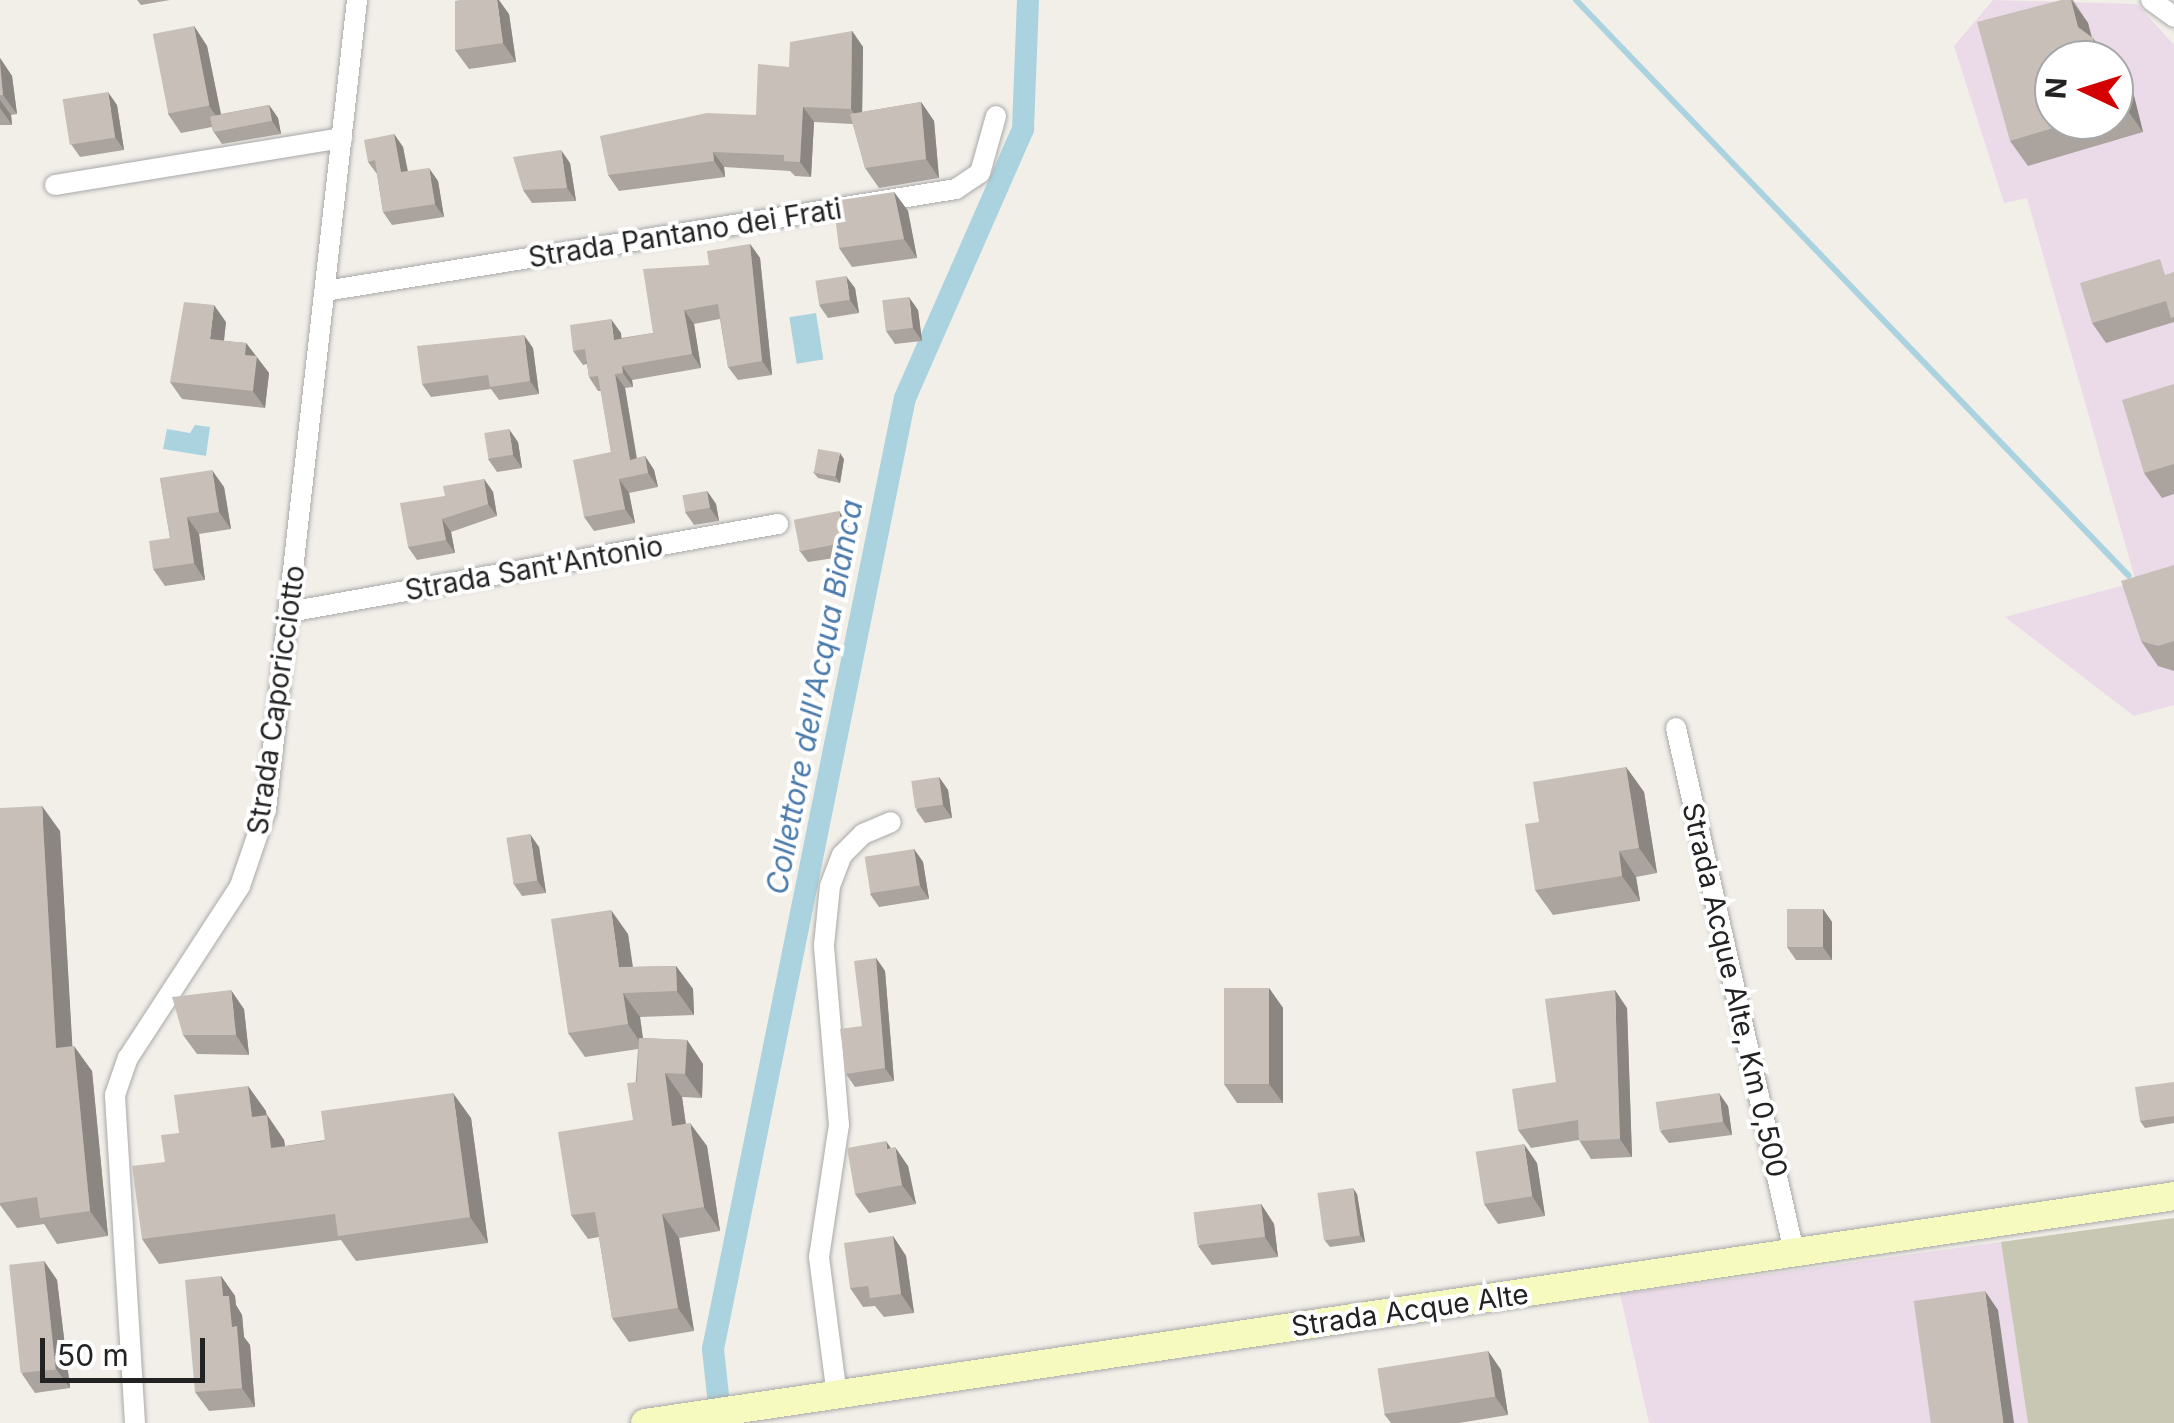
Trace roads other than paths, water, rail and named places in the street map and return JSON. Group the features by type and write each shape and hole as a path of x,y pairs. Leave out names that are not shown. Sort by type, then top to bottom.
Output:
{"main road":[{"name":"Strada Acque Alte","path":"645,1423 2174,1196"}],"street":[{"name":"Strada Caporicciotto","path":"135,1423 115,1095 128,1058 216,930 250,863 268,796 357,0"},
{"path":"2151,0 2174,17"},
{"name":"Strada Pantano dei Frati","path":"325,292 956,190 980,173 996,116"},
{"path":"55,186 342,138"},
{"name":"Strada Sant'Antonio","path":"289,612 778,524"},
{"name":"Strada Acque Alte, Km 0,500","path":"1676,728 1794,1252"},
{"path":"837,1396 819,1257 840,1112 824,945 842,855 863,834 891,822"}],"water":[{"path":"816,313 823,359 797,364 789,317"},
{"path":"195,425 210,427 206,456 163,449 167,429 190,433"}],"waterway":[{"name":"Collettore dell'Acqua Bianca","path":"721,1423 713,1349 905,398 1023,129 1028,0"},
{"path":"1576,0 2129,576"}]}
